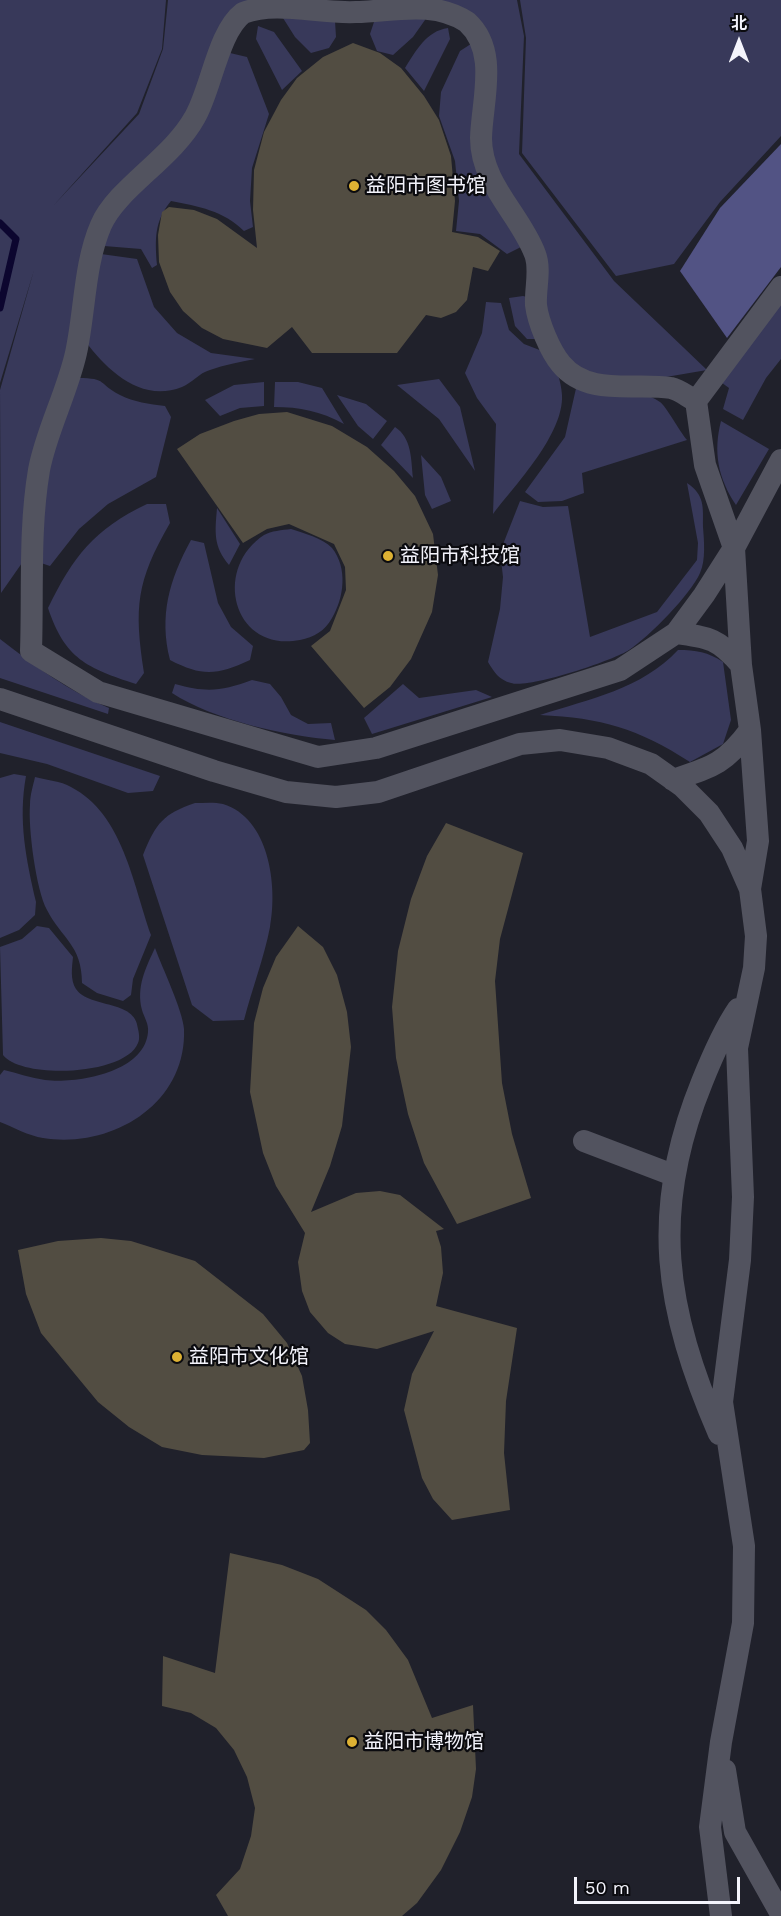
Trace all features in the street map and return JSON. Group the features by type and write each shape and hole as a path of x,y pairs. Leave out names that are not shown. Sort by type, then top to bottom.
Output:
{"street":[{"path":"696,401 674,388 609,387 586,380 562,366 536,307 537,256 490,178 481,155 486,72 485,50 476,30 462,18 442,7 417,4 360,12 338,12 285,1 263,5 243,13 229,32 196,115 183,136 164,159 115,204 101,224 94,249 69,384 40,465 36,497 31,651 98,692 318,757 376,748 620,670 676,633 704,596 734,548 781,460"},
{"path":"750,889 758,842 750,730 741,665 734,548 705,465 696,401 781,287"},
{"path":"676,633 709,637 726,647 741,665"},
{"path":"0,699 286,792 336,797 378,792 520,744 560,740 608,748 651,764 673,780 710,813 732,848 750,889 756,936 754,968 737,1048 742,1197 740,1260 722,1402 744,1546 743,1623 710,1827 721,1916"},
{"path":"130,743 141,705"},
{"path":"673,780 715,766 735,750 750,730"},
{"path":"730,1459 701,1391 684,1342 673,1293 669,1243 670,1190 693,1105 726,1029 747,995"},
{"path":"584,1141 673,1175"},
{"path":"722,1742 735,1832 781,1914"}],"shaded area":[{"path":"0,0 166,0 162,49 137,113 53,206 139,114 163,49 168,0 253,0 194,107 99,216 22,563 1,593 0,390 34,270 0,383"},
{"path":"440,0 517,0 524,36 519,154 614,281 707,370 666,377 609,380 576,368 552,336 488,147 494,59"},
{"path":"520,0 781,0 781,136 720,202 674,264 616,276 522,153 526,38"},
{"path":"421,11 425,20 413,37 393,55 377,51 370,34 374,22"},
{"path":"283,18 335,21 336,37 329,48 311,53 295,37"},
{"path":"258,26 274,32 302,71 282,90 256,39"},
{"path":"448,28 450,39 424,91 405,68 428,37"},
{"path":"474,42 483,66 476,134 523,246 507,254 480,234 456,231 459,201 455,161 439,116 441,92 460,51"},
{"path":"230,53 247,57 269,114 252,168 250,201 253,227 244,231 219,214 201,207 171,201 161,216 157,231 157,265 152,268 141,249 104,246 109,225"},
{"path":"781,144 781,267 727,338 680,271 720,208"},
{"path":"101,254 137,259 154,307 177,333 211,353 255,359 206,371 186,385 167,391 153,391 139,387 115,373 85,341"},
{"path":"523,296 531,298 539,339 527,339 515,326 509,298"},
{"path":"486,302 501,303 509,330 524,344 550,354 562,395 561,410 547,442 493,514 496,424 477,398 465,373 482,333"},
{"path":"781,302 781,359 766,378 743,420 723,409 729,388 718,380"},
{"path":"78,378 99,380 120,395 165,406 171,417 156,477 108,504 79,529 50,566 41,563 46,471"},
{"path":"439,379 460,407 475,471 439,419 397,385"},
{"path":"264,382 264,406 240,408 220,416 205,400 234,385"},
{"path":"275,382 298,382 322,388 344,424 310,411 274,407"},
{"path":"577,384 620,389 651,397 663,404 687,440 582,473 584,493 562,501 538,502 525,492 565,437"},
{"path":"337,395 366,404 387,421 373,439 358,426"},
{"path":"721,421 769,449 736,505 721,475 717,454"},
{"path":"395,427 408,443 413,478 381,445"},
{"path":"421,455 441,477 451,501 432,509 425,495"},
{"path":"687,483 697,492 702,502 703,562 700,573 688,592 658,625 637,644 620,655 570,673 520,684 507,682 497,675 488,662 500,609 503,577 500,552 520,501 543,507 568,506 590,637 657,612 697,560 698,543"},
{"path":"147,504 166,504 170,523 150,562 140,595 139,630 144,673 136,684 104,673 80,659 62,639 48,608 76,559 87,546 113,524"},
{"path":"217,508 240,544 229,565 220,551 216,538"},
{"path":"291,529 318,539 332,548 342,574 341,592 336,610 322,630 300,640 277,641 259,634 245,621 237,605 235,587 238,568 248,550 264,535"},
{"path":"191,540 204,543 218,603 231,627 253,646 250,660 228,669 201,671 170,660 166,628 168,598 177,569"},
{"path":"0,639 66,686 109,708 108,714 0,678"},
{"path":"678,650 702,652 723,662 731,720 723,744 690,762 653,741 618,727 582,719 540,715 596,698 631,683 664,663"},
{"path":"252,680 270,684 281,697 291,715 308,724 331,723 335,740 295,735 229,719 189,703 172,693 175,684 214,690"},
{"path":"403,684 419,698 476,690 492,697 372,734 364,718"},
{"path":"0,722 160,776 153,791 128,793 47,764 0,753"},
{"path":"14,774 26,776 23,824 26,855 36,902 35,915 19,930 0,938 0,778"},
{"path":"35,777 67,785 89,799 103,814 124,852 151,935 133,979 131,995 123,1001 97,993 82,983 79,960 75,951 53,920 43,901 36,874 30,828 30,801"},
{"path":"195,803 220,803 239,812 251,823 267,855 272,892 270,927 244,1020 213,1021 192,1005 143,855 152,835 162,821 175,811"},
{"path":"37,926 49,928 73,957 72,978 76,989 91,999 121,1008 135,1019 139,1040 130,1054 115,1062 95,1067 51,1071 14,1063 3,1055 0,947 22,939"},
{"path":"155,948 176,1000 184,1029 182,1056 173,1079 159,1099 140,1116 119,1128 95,1136 69,1140 43,1138 0,1122 0,1075 4,1070 45,1080 75,1080 108,1072 123,1066 135,1057 144,1046 148,1032 140,1002 140,993 145,970"}],"building":[{"name":"益阳市图书馆","path":"353,43 380,53 401,68 424,96 439,120 451,156 455,201 452,232 478,237 500,251 488,271 473,267 467,300 456,312 441,318 426,315 397,353 312,353 292,327 267,348 223,339 202,328 183,311 170,292 159,262 158,235 162,212 169,207 194,210 217,219 257,248 253,210 254,170 264,132 281,100 297,78 323,57"},
{"name":"益阳市科技馆","path":"287,412 332,426 367,447 394,471 415,496 433,534 438,575 432,612 411,659 390,687 364,708 311,646 330,631 346,590 345,567 334,544 289,524 267,529 243,543 177,449 200,434 234,421 259,414"},
{"path":"446,823 523,853 500,939 495,981 502,1083 512,1134 531,1198 457,1224 424,1163 408,1114 396,1058 392,1007 398,951 411,899 427,856"},
{"path":"298,926 323,947 337,975 347,1012 351,1047 342,1126 330,1166 311,1212 356,1193 380,1191 400,1195 444,1229 436,1231 441,1247 443,1273 436,1306 517,1328 506,1401 504,1453 510,1510 452,1520 433,1499 422,1478 404,1410 412,1374 434,1331 377,1349 345,1344 328,1333 310,1312 302,1291 298,1262 305,1233 276,1186 263,1153 250,1092 254,1023 263,988 276,957"},
{"name":"益阳市文化馆","path":"101,1238 131,1241 195,1261 263,1314 287,1343 302,1376 308,1410 310,1443 304,1450 264,1458 202,1455 162,1447 129,1427 98,1402 41,1333 26,1294 18,1250 58,1241"},
{"name":"益阳市博物馆","path":"230,1553 282,1565 318,1579 366,1610 386,1630 408,1660 432,1718 473,1705 476,1769 472,1797 460,1832 441,1870 417,1903 402,1916 228,1916 216,1895 240,1869 251,1836 255,1808 247,1777 234,1750 216,1728 191,1713 162,1706 163,1656 215,1673"}],"waterway":[{"path":"0,223 16,239 0,308"}],"place":[{"name":"益阳市图书馆","path":"354,186"},
{"name":"益阳市科技馆","path":"388,556"},
{"name":"益阳市文化馆","path":"177,1357"},
{"name":"益阳市博物馆","path":"352,1742"}]}
